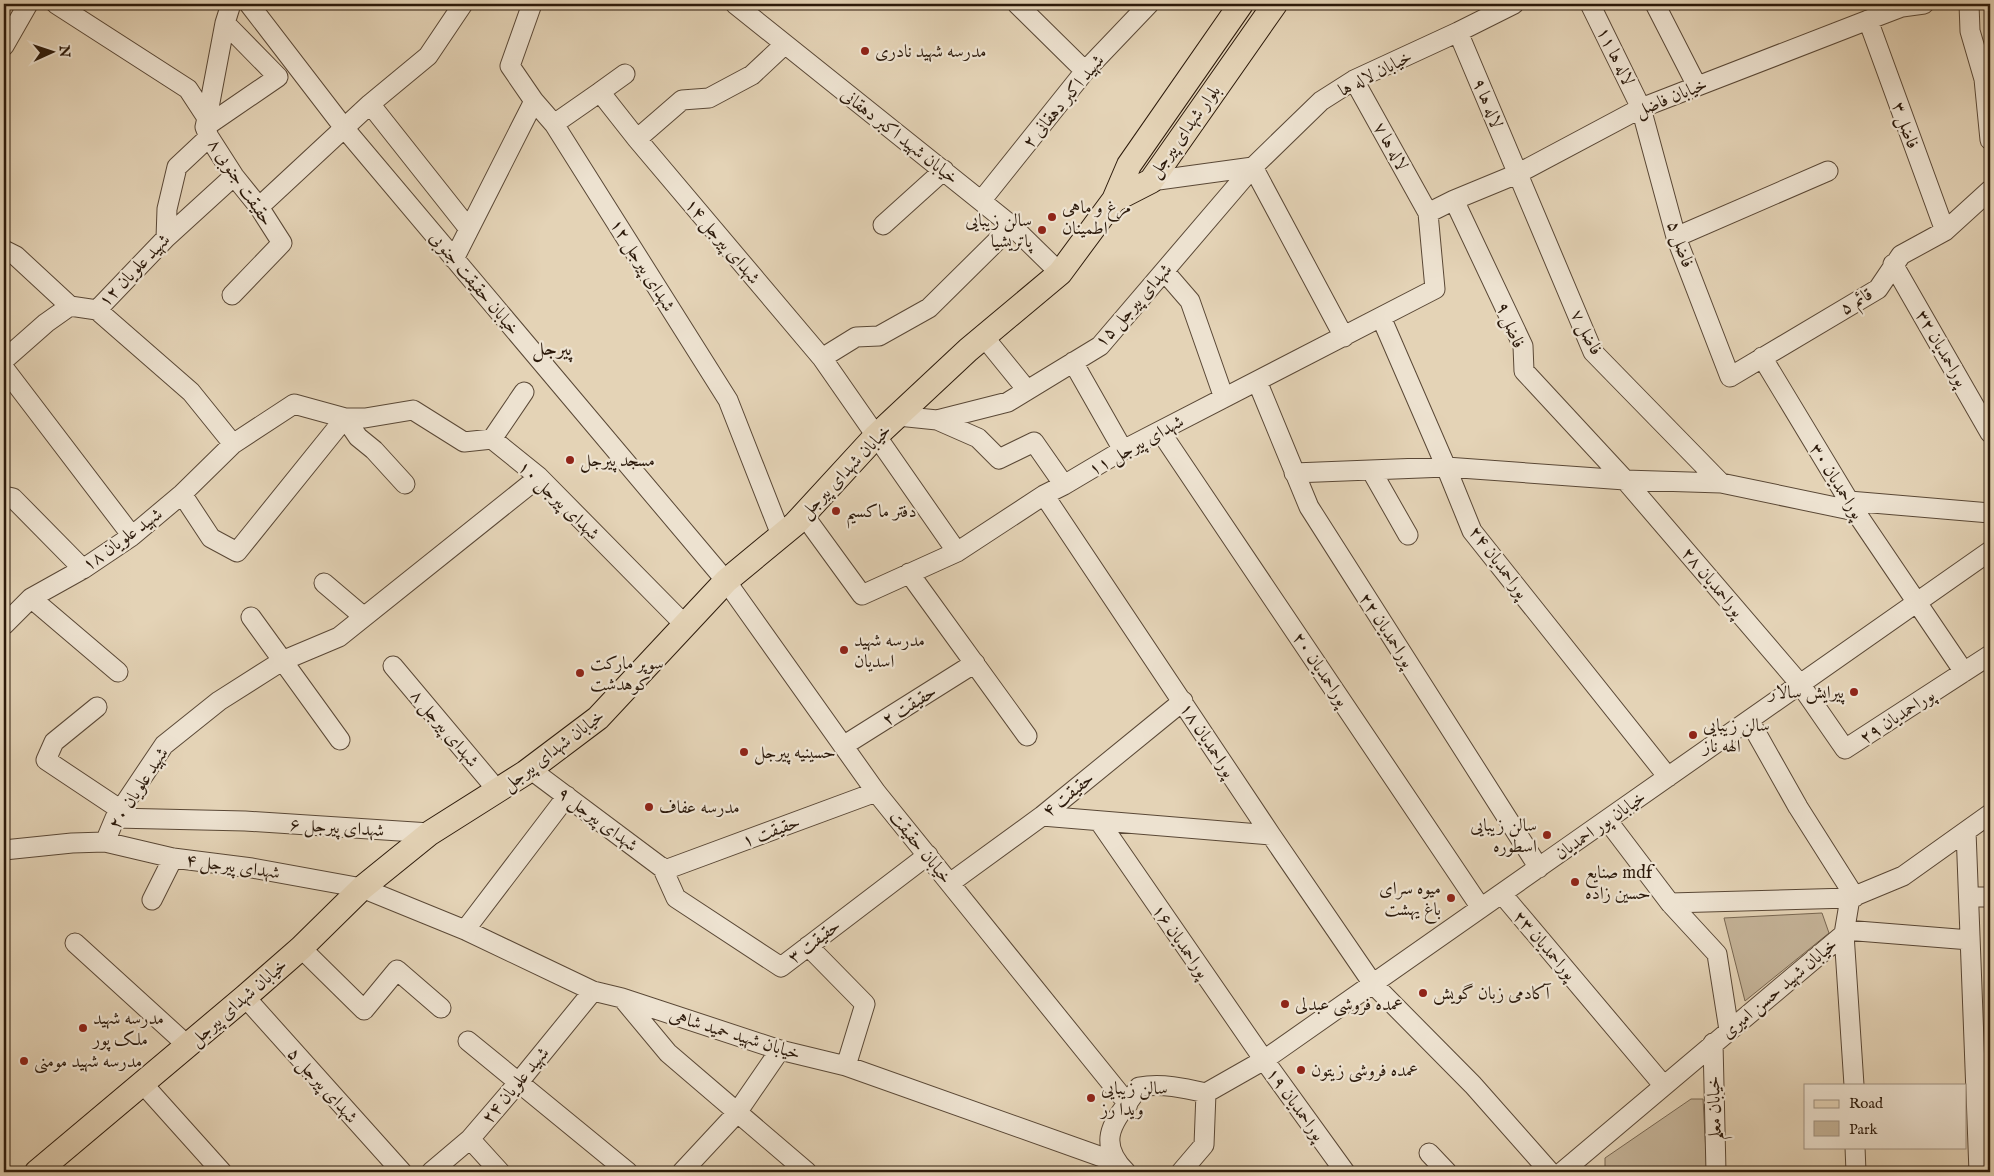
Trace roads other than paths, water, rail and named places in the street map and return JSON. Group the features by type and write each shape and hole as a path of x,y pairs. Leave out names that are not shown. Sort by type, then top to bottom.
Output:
{"main road":[{"name":"بلوار شهدای پیرجل","path":"1114,200 1129,165 1241,4"},
{"name":"بلوار شهدای پیرجل","path":"1114,200 1151,181 1275,4"},
{"name":"خیابان شهدای پیرجل","path":"37,1172 245,997 301,948 362,888 430,833 498,791 598,718 726,581 803,514 876,436 984,337 1060,273 1114,200"}],"street":[{"path":"4,46 28,4"},
{"name":"حقیقت جنوبی ۸","path":"56,4 188,90 234,176 259,207 282,243 232,295"},
{"path":"207,127 225,23 231,4"},
{"name":"خیابان حقیقت جنوبی","path":"249,4 345,128 726,581"},
{"path":"259,207 370,104 428,56 463,4"},
{"name":"شهدای پیرجل ۱۲","path":"532,4 510,66 534,101 554,124 728,400 781,535"},
{"name":"خیابان شهید اکبر دهقانی","path":"735,4 1012,226 1060,273"},
{"path":"1017,4 1085,71"},
{"name":"شهید اکبر دهقانی ۲","path":"981,201 1085,71 1149,4"},
{"name":"خیابان لاله ها","path":"1253,167 1321,101 1354,80 1514,4"},
{"name":"لاله ها ۱۱","path":"1590,4 1641,108"},
{"path":"1655,4 1697,86"},
{"name":"خیابان فاضل","path":"1428,213 1517,174 1641,108 1901,6 1924,4"},
{"path":"1969,4 1970,31 1984,79 1990,140"},
{"name":"فاضل ۳","path":"1868,20 1945,231"},
{"path":"166,238 167,209 177,167 207,127 278,78 225,23"},
{"name":"لاله ها ۹","path":"1458,32 1517,174"},
{"path":"637,139 682,100 709,98 752,74 784,45"},
{"path":"554,124 625,74"},
{"name":"لاله ها ۷","path":"1354,80 1428,213"},
{"name":"شهدای پیرجل ۱۴","path":"600,92 637,139 822,358 957,552"},
{"path":"454,259 534,101"},
{"path":"370,104 469,230"},
{"name":"فاضل ۵","path":"1641,108 1676,237 1730,377"},
{"path":"1151,181 1253,167 1344,337"},
{"name":"شهدای پیرجل ۱۵","path":"898,416 937,420 1008,402 1100,346 1253,167"},
{"path":"883,225 944,170"},
{"path":"1676,237 1828,170"},
{"name":"فاضل ۷","path":"1517,174 1593,352 1721,483"},
{"name":"شهید علویان ۱۲","path":"4,360 46,323 70,306 97,310 166,238 234,176"},
{"name":"قائم ۵","path":"1730,377 1878,288 1901,255 1945,231 1990,190"},
{"name":"فاضل ۹","path":"1454,200 1523,346 1524,371 1625,480"},
{"name":"شهدای پیرجل ۱۱","path":"803,514 862,595 957,552 1044,495 1123,450 1435,289 1428,213"},
{"path":"822,358 856,337 879,336 929,308 1012,226"},
{"path":"4,250 16,256 70,306"},
{"name":"پوراحمدیان ۳۲","path":"1893,264 1990,433"},
{"path":"1164,271 1190,301 1224,398"},
{"path":"97,310 191,392 233,444"},
{"name":"پوراحمدیان ۲۴","path":"1381,317 1472,531 1668,777"},
{"path":"984,337 1027,390"},
{"name":"پوراحمدیان ۳۰","path":"1762,357 1852,506 1964,672"},
{"path":"1073,362 1123,450"},
{"path":"4,368 132,536"},
{"name":"پوراحمدیان ۲۲","path":"1257,381 1309,507 1539,868"},
{"path":"492,439 524,392"},
{"name":"شهید علویان ۱۸","path":"4,626 31,598 83,569 132,536 182,494 233,444 294,404 345,418 365,418 413,410 464,442 492,439"},
{"path":"182,494 211,538 236,552 345,418 358,437 374,450 405,484"},
{"path":"937,420 978,438 999,459 1034,442 1064,485"},
{"name":"پوراحمدیان ۲۰","path":"1160,431 1482,908"},
{"name":"شهدای پیرجل ۱۰","path":"492,439 539,477 686,626"},
{"path":"1294,473 1446,467 1625,480 1721,483 1852,506 1990,513"},
{"path":"1371,470 1408,536"},
{"name":"شهید علویان ۲۰","path":"4,850 72,843 106,842 118,814 164,745 219,701 282,661 339,637 539,477"},
{"name":"پوراحمدیان ۲۸","path":"1625,480 1800,684"},
{"path":"4,481 9,497 83,569"},
{"name":"پوراحمدیان ۱۸","path":"1044,495 1183,701 1271,836 1373,984 1473,1085 1550,1172"},
{"name":"خیابان پور احمدیان","path":"1206,1093 1264,1060 1990,551"},
{"path":"909,573 1027,736"},
{"name":"خیابان حقیقت","path":"726,581 876,792 1128,1104"},
{"path":"324,583 364,616"},
{"path":"31,598 118,672"},
{"path":"251,617 340,740"},
{"name":"پوراحمدیان ۲۹","path":"1800,684 1845,749 1990,655"},
{"name":"حقیقت ۲","path":"842,746 975,663"},
{"name":"شهدای پیرجل ۸","path":"392,666 498,791"},
{"name":"حقیقت ۴","path":"950,883 1042,816 1183,701"},
{"path":"97,707 54,742 46,760 118,814"},
{"path":"1749,720 1852,898"},
{"name":"شهدای پیرجل ۹","path":"530,769 663,868"},
{"name":"حقیقت ۱","path":"663,868 876,792"},
{"path":"465,930 567,796"},
{"name":"شهدای پیرجل ۶","path":"118,814 430,833"},
{"path":"1670,903 1852,898 1903,876 1990,814"},
{"path":"1042,816 1271,836"},
{"path":"1607,820 1670,903 1717,954 1729,1030"},
{"name":"پوراحمدیان ۱۶","path":"1099,821 1264,1060"},
{"path":"1966,831 1970,940 1984,1108 1979,1172"},
{"name":"شهدای پیرجل ۴","path":"106,842 174,858 252,868 362,888"},
{"name":"حقیقت ۳","path":"663,868 676,898 781,967 928,855"},
{"path":"152,900 174,858"},
{"name":"خیابان شهید حمید شاهی","path":"362,888 465,930 593,990 780,1050 846,1066 1115,1169"},
{"name":"پوراحمدیان ۲۳","path":"1502,894 1664,1086"},
{"path":"1969,897 1990,897"},
{"name":"خیابان شهید حسن امیری","path":"1562,1172 1844,932 1852,898"},
{"path":"1854,1084 1844,932 1970,940"},
{"path":"75,943 188,1045"},
{"path":"808,946 865,1004 846,1066"},
{"path":"301,948 364,1010 397,970 441,1008"},
{"name":"شهید علویان ۲۴","path":"431,1172 470,1139 593,990"},
{"name":"شهدای پیرجل ۵","path":"245,997 402,1172"},
{"path":"622,998 668,1054 736,1114 807,1172"},
{"path":"468,1041 628,1172"},
{"name":"خیابان معلم","path":"1713,1043 1716,1172"},
{"path":"682,1172 736,1114 780,1050"},
{"name":"پوراحمدیان ۱۹","path":"1264,1060 1345,1172"},
{"path":"143,1084 222,1172"},
{"path":"1115,1169 1110,1139 1112,1126 1118,1113 1128,1104 1139,1087 1153,1084 1181,1087 1206,1093 1204,1145 1181,1172"},
{"path":"470,1139 500,1172"},
{"path":"1855,1148 1856,1172"},
{"path":"1429,1153 1447,1172"}],"place":[{"name":"مدرسه شهید نادری","path":"865,51"},
{"name":"مرغ و ماهی اطمینان","path":"1052,217"},
{"name":"سالن زیبایی پاتریشیا","path":"1042,230"},
{"name":"مسجد پیرجل","path":"570,460"},
{"name":"دفتر ماکسیم","path":"836,511"},
{"name":"مدرسه شهید اسدیان","path":"844,650"},
{"name":"سوپر مارکت کوهدشت","path":"580,673"},
{"name":"پیرایش سالار","path":"1854,692"},
{"name":"سالن زیبایی الهه ناز","path":"1693,735"},
{"name":"حسینیه پیرجل","path":"744,752"},
{"name":"مدرسه عفاف","path":"649,807"},
{"name":"سالن زیبایی اسطوره","path":"1547,835"},
{"name":"صنایع mdf حسین زاده","path":"1575,882"},
{"name":"میوه سرای باغ یهشت","path":"1451,898"},
{"name":"آکادمی زبان گویش","path":"1423,993"},
{"name":"عمده فروشی عبدلی","path":"1285,1004"},
{"name":"مدرسه شهید ملک پور","path":"83,1028"},
{"name":"مدرسه شهید مومنی","path":"24,1061"},
{"name":"عمده فروشی زیتون","path":"1301,1070"},
{"name":"سالن زیبایی ویدا رز","path":"1091,1098"}],"district":[{"name":"پیرجل","path":"552,348"}]}
